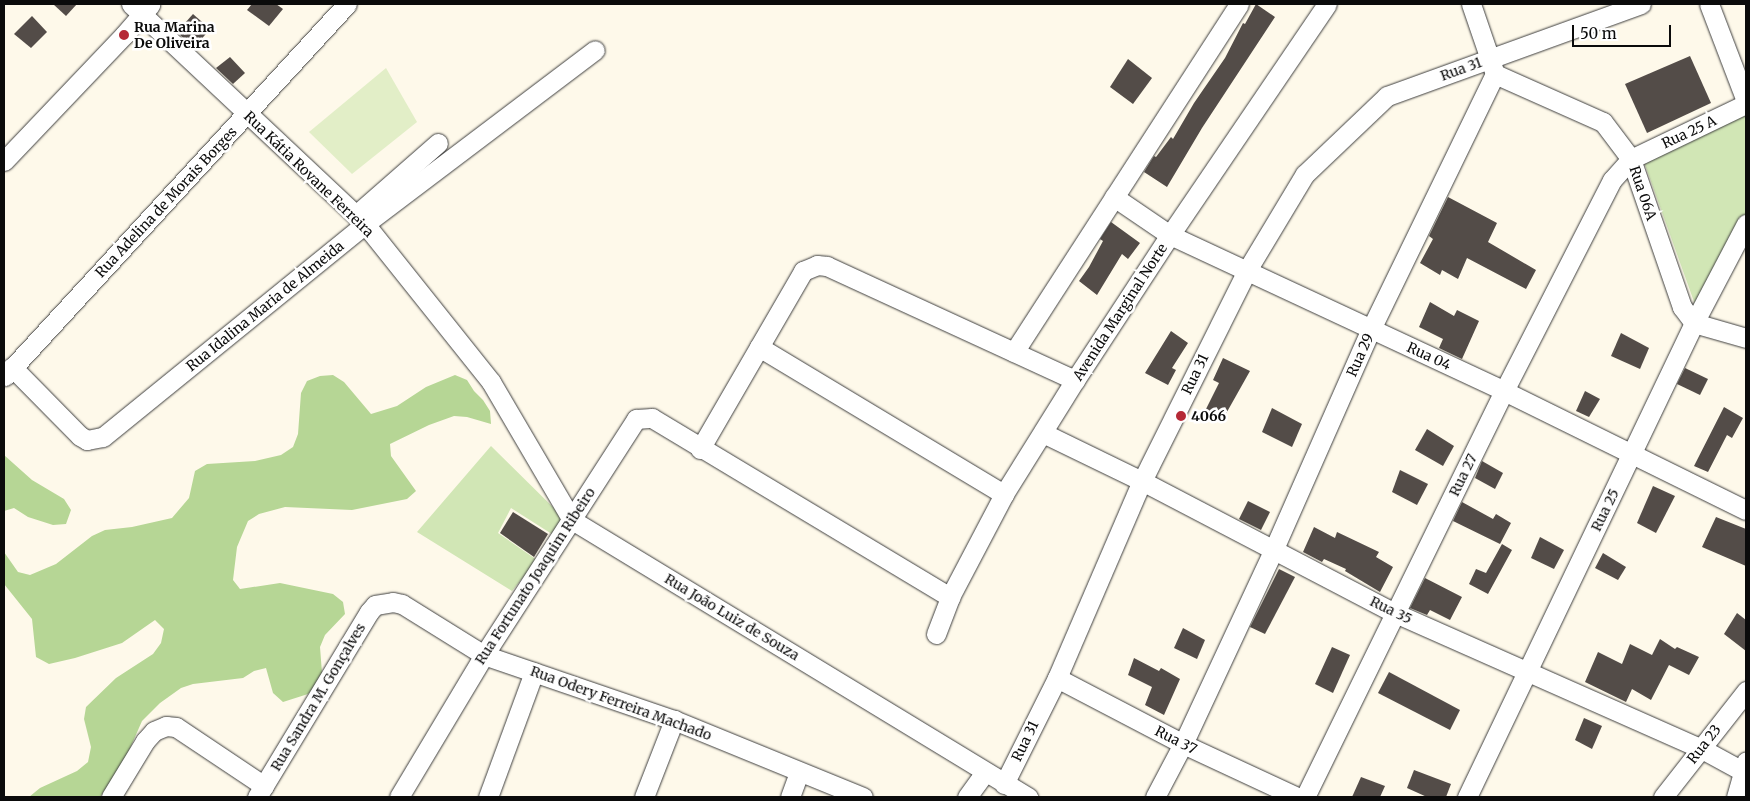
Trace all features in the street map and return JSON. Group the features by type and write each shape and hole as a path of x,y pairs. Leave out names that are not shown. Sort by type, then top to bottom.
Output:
{"street":[{"name":"Rua Adelina de Morais Borges","path":"8,372 348,4"},
{"path":"1014,352 1239,4"},
{"name":"Avenida Marginal Norte","path":"936,634 950,597 1004,494 1075,380 1170,235 1327,4"},
{"path":"1471,4 1493,66 1641,4"},
{"path":"1709,4 1746,103"},
{"name":"Rua Kátia Rovane Ferreira","path":"141,7 247,114 360,220 492,382"},
{"path":"4,161 124,35 141,7"},
{"name":"Rua Idalina Maria de Almeida","path":"8,372 80,436 87,440 103,437 360,220 595,50"},
{"name":"Rua 06A","path":"1493,66 1603,122 1631,159 1682,307 1694,323"},
{"name":"Rua 31","path":"1004,784 1056,678 1142,481 1246,272 1305,174 1387,96 1493,66"},
{"name":"Rua 29","path":"1155,797 1183,744 1273,550 1371,329 1493,66"},
{"name":"Rua 25 A","path":"1631,159 1746,103"},
{"path":"360,220 438,143"},
{"name":"Rua 27","path":"1305,797 1504,390 1612,180 1631,159"},
{"name":"Rua 04","path":"1114,197 1170,235 1246,272 1504,390 1746,510"},
{"name":"Rua 25","path":"1467,797 1694,323 1746,224"},
{"path":"950,597 700,449 803,272 817,265 827,266 1075,380"},
{"path":"1694,323 1746,338"},
{"path":"759,347 1004,494"},
{"name":"Rua João Luiz de Souza","path":"492,382 572,520 1028,797"},
{"name":"Rua Fortunato Joaquim Ribeiro","path":"398,797 484,655 636,419 652,418 700,449"},
{"name":"Rua 35","path":"1043,433 1142,481 1395,613 1745,768"},
{"name":"Rua Odery Ferreira Machado","path":"384,602 402,604 484,655 674,720 863,797"},
{"name":"Rua Sandra M. Gonçalves","path":"261,792 369,612 375,605 384,602"},
{"path":"488,797 534,672"},
{"name":"Rua 37","path":"1056,678 1183,744 1296,797"},
{"name":"Rua 23","path":"1664,797 1700,748 1746,691"},
{"path":"644,797 674,720"},
{"path":"112,797 145,740 154,731 166,726 176,728 261,792"},
{"path":"1736,797 1745,768"},
{"path":"790,797 799,772"},
{"path":"967,797 985,772"}],"green space":[{"path":"386,68 417,122 352,174 309,132"},
{"path":"1745,114 1746,217 1697,310 1644,162"},
{"path":"333,375 344,382 371,414 397,406 426,387 455,375 467,380 483,400 490,411 491,424 467,417 454,416 429,425 390,444 391,456 416,491 407,499 352,510 285,507 259,514 248,521 237,547 233,580 240,589 280,583 333,594 343,602 345,614 325,635 320,647 322,673 317,684 308,694 283,702 273,693 266,668 254,671 243,678 193,684 181,688 160,703 142,721 124,762 100,797 29,797 40,788 77,771 88,762 91,747 84,719 86,707 116,678 153,654 161,643 164,629 155,620 122,643 49,664 36,657 32,619 4,584 4,552 18,572 30,575 56,564 92,536 105,530 132,527 172,518 189,498 195,471 207,464 255,461 281,455 293,447 298,434 301,393 307,381 320,376"},
{"path":"491,446 566,520 555,536 511,508 498,533 537,560 512,591 417,532"},
{"path":"4,455 32,480 64,499 71,510 66,524 53,525 28,517 14,508 4,511"}],"building":[{"path":"53,4 77,4 66,16"},
{"path":"252,4 276,4 283,9 269,26 247,10"},
{"path":"1256,4 1275,17 1202,128 1167,187 1144,172 1154,156 1156,157 1171,137 1173,139 1194,103 1225,58 1243,23 1245,24"},
{"path":"193,14 210,29 194,48 177,32"},
{"path":"32,16 47,32 31,48 14,34"},
{"path":"1690,56 1711,103 1647,133 1625,84"},
{"path":"230,57 245,73 233,84 216,68"},
{"path":"1128,59 1152,78 1133,104 1110,87"},
{"path":"1448,197 1497,223 1488,242 1536,270 1526,289 1467,258 1458,279 1442,270 1440,275 1420,263 1433,239 1429,236"},
{"path":"1111,222 1140,243 1128,259 1122,254 1097,295 1079,281 1089,267 1103,241 1100,239"},
{"path":"1430,302 1454,316 1457,310 1479,321 1462,359 1439,348 1443,339 1419,327"},
{"path":"1171,331 1188,343 1172,368 1176,370 1168,385 1145,373"},
{"path":"1621,333 1649,348 1640,369 1611,356"},
{"path":"1223,358 1250,371 1223,419 1206,409 1219,383 1213,380"},
{"path":"1685,368 1708,379 1700,395 1677,384"},
{"path":"1585,391 1600,399 1589,417 1576,411"},
{"path":"1724,407 1743,418 1732,438 1727,435 1708,472 1694,466"},
{"path":"1272,408 1302,424 1292,447 1262,432"},
{"path":"1427,429 1454,446 1443,466 1415,450"},
{"path":"1482,461 1503,473 1495,489 1475,478"},
{"path":"1400,470 1428,484 1417,505 1392,492"},
{"path":"1653,486 1675,496 1656,533 1637,523"},
{"path":"1248,501 1270,512 1261,530 1239,519"},
{"path":"1462,502 1493,519 1496,514 1511,523 1500,544 1453,521"},
{"path":"513,512 548,534 534,557 500,533"},
{"path":"1716,517 1746,529 1746,566 1702,547"},
{"path":"1314,527 1335,538 1337,532 1379,552 1376,557 1393,567 1380,592 1345,571 1346,569 1324,559 1322,562 1303,552"},
{"path":"1540,537 1564,550 1554,569 1531,558"},
{"path":"1502,544 1512,550 1488,594 1469,584 1476,569 1486,573"},
{"path":"1603,553 1626,567 1618,580 1595,568"},
{"path":"1279,569 1295,577 1265,634 1250,627"},
{"path":"1425,578 1462,597 1450,620 1430,610 1427,615 1410,608"},
{"path":"1737,613 1746,620 1746,651 1724,634"},
{"path":"1183,628 1205,640 1197,659 1174,648"},
{"path":"1660,639 1675,649 1677,647 1699,657 1689,675 1669,665 1651,700 1632,689 1626,702 1585,682 1598,652 1622,664 1630,644 1652,655"},
{"path":"1332,647 1350,655 1333,693 1315,684"},
{"path":"1134,658 1159,671 1161,668 1180,679 1164,715 1145,705 1152,687 1128,675"},
{"path":"1389,672 1460,710 1450,730 1378,693"},
{"path":"1584,718 1602,726 1592,749 1575,740"},
{"path":"1414,770 1451,784 1446,797 1427,797 1407,788"},
{"path":"1361,777 1385,786 1380,797 1352,797"}],"place":[{"name":"Rua Marina De Oliveira","path":"124,35"},
{"name":"4066","path":"1181,416"}]}
